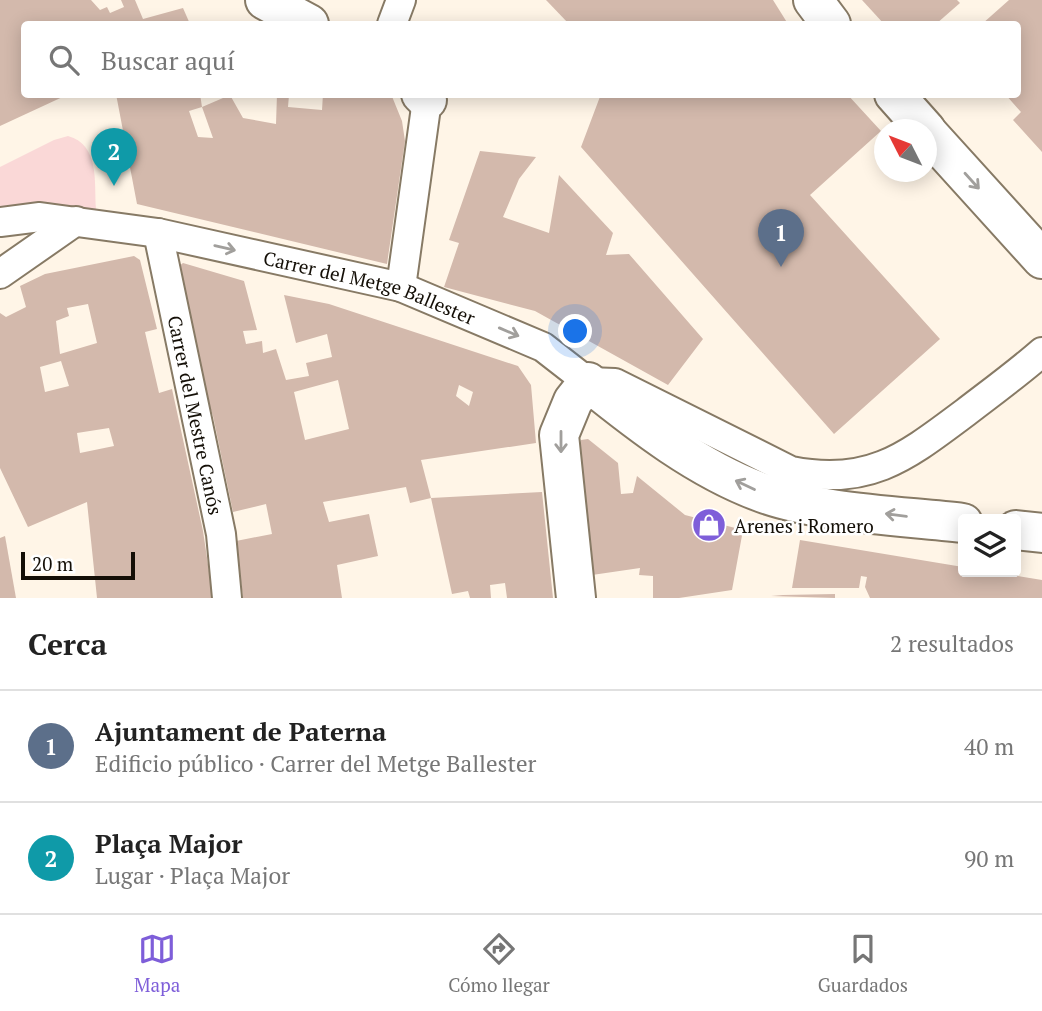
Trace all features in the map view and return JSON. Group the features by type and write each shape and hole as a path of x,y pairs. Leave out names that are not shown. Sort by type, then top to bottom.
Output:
{"street":[{"path":"265,0 304,21"},
{"path":"393,21 401,0"},
{"path":"813,0 829,21"},
{"path":"401,287 424,98"},
{"path":"898,98 916,119"},
{"path":"937,142 1042,260"},
{"name":"Carrer del Metge Ballester","path":"0,222 40,216 146,231 401,287 543,347 643,426 726,476 764,494 813,490 958,522"},
{"path":"0,274 76,222"},
{"name":"Carrer del Mestre Canós","path":"146,231 221,534 227,598"},
{"path":"813,490 909,455 1034,359"},
{"path":"576,598 559,435 573,401 588,382"},
{"path":"1021,531 1042,533"}],"shaded area":[{"path":"68,136 86,147 90,156 95,176 96,209 0,210 0,167 54,140"}],"building":[{"path":"0,0 91,0 100,10 107,7 110,13 124,7 121,0 135,0 143,19 183,8 189,21 21,21 21,98 60,98 0,126"},
{"path":"546,0 773,0 786,21 566,21"},
{"path":"862,0 957,0 960,3 939,21 881,21"},
{"path":"1009,0 1042,0 1042,152 1013,120 1021,112 1009,98 1021,98 1021,21 985,21"},
{"path":"117,98 201,98 202,107 223,98 232,98 243,118 276,124 277,98 289,98 288,107 322,110 323,98 393,98 402,121 405,141 387,264 137,204","holes":["202,107 213,138 198,137 189,111"]},
{"path":"599,98 851,98 874,123 874,137 810,195 940,339 834,434 581,147"},
{"path":"480,151 536,157 519,179 503,217 549,233 559,175 613,233 606,255 629,254 703,339 668,385 535,311 444,287 459,243 449,240"},
{"path":"134,256 140,260 157,329 145,332 159,393 172,389 203,531 213,598 97,598 87,502 28,527 0,468 0,313 6,317 26,307 20,286 45,274","holes":["88,304 97,343 60,354 56,321 69,316 67,308","61,361 69,386 45,392 40,367","109,428 114,446 80,453 77,433"]},
{"path":"183,263 244,281 257,330 243,331 246,344 262,341 263,353 276,349 286,380 309,376 306,363 332,357 327,334 296,343 284,295 329,304 518,366 531,385 536,443 421,460 431,498 410,503 406,487 323,502 329,522 369,514 378,556 337,565 342,598 243,598 236,541 272,534 266,504 233,512 213,416 198,372 179,266","holes":["338,380 349,429 305,440 294,392","459,385 473,392 469,406 456,396"]},
{"path":"588,439 618,463 621,494 633,493 637,476 685,515 743,530 732,590 679,598 653,598 653,576 639,575 640,568 592,575 579,445 581,440"},
{"path":"542,492 553,598 507,598 505,583 490,585 491,598 470,598 468,591 452,594 431,498"},
{"path":"5,536 16,598 0,598 0,538"},
{"path":"800,540 958,566 958,577 1021,576 1042,580 1042,598 870,598 865,587 867,577 861,576 859,588 792,588"},
{"path":"835,594 835,598 771,596 783,595"}],"place":[{"name":"Plaça Major","path":"114,186"},
{"name":"Ajuntament de Paterna","path":"781,267"},
{"name":"Arenes i Romero","path":"709,525"}]}
